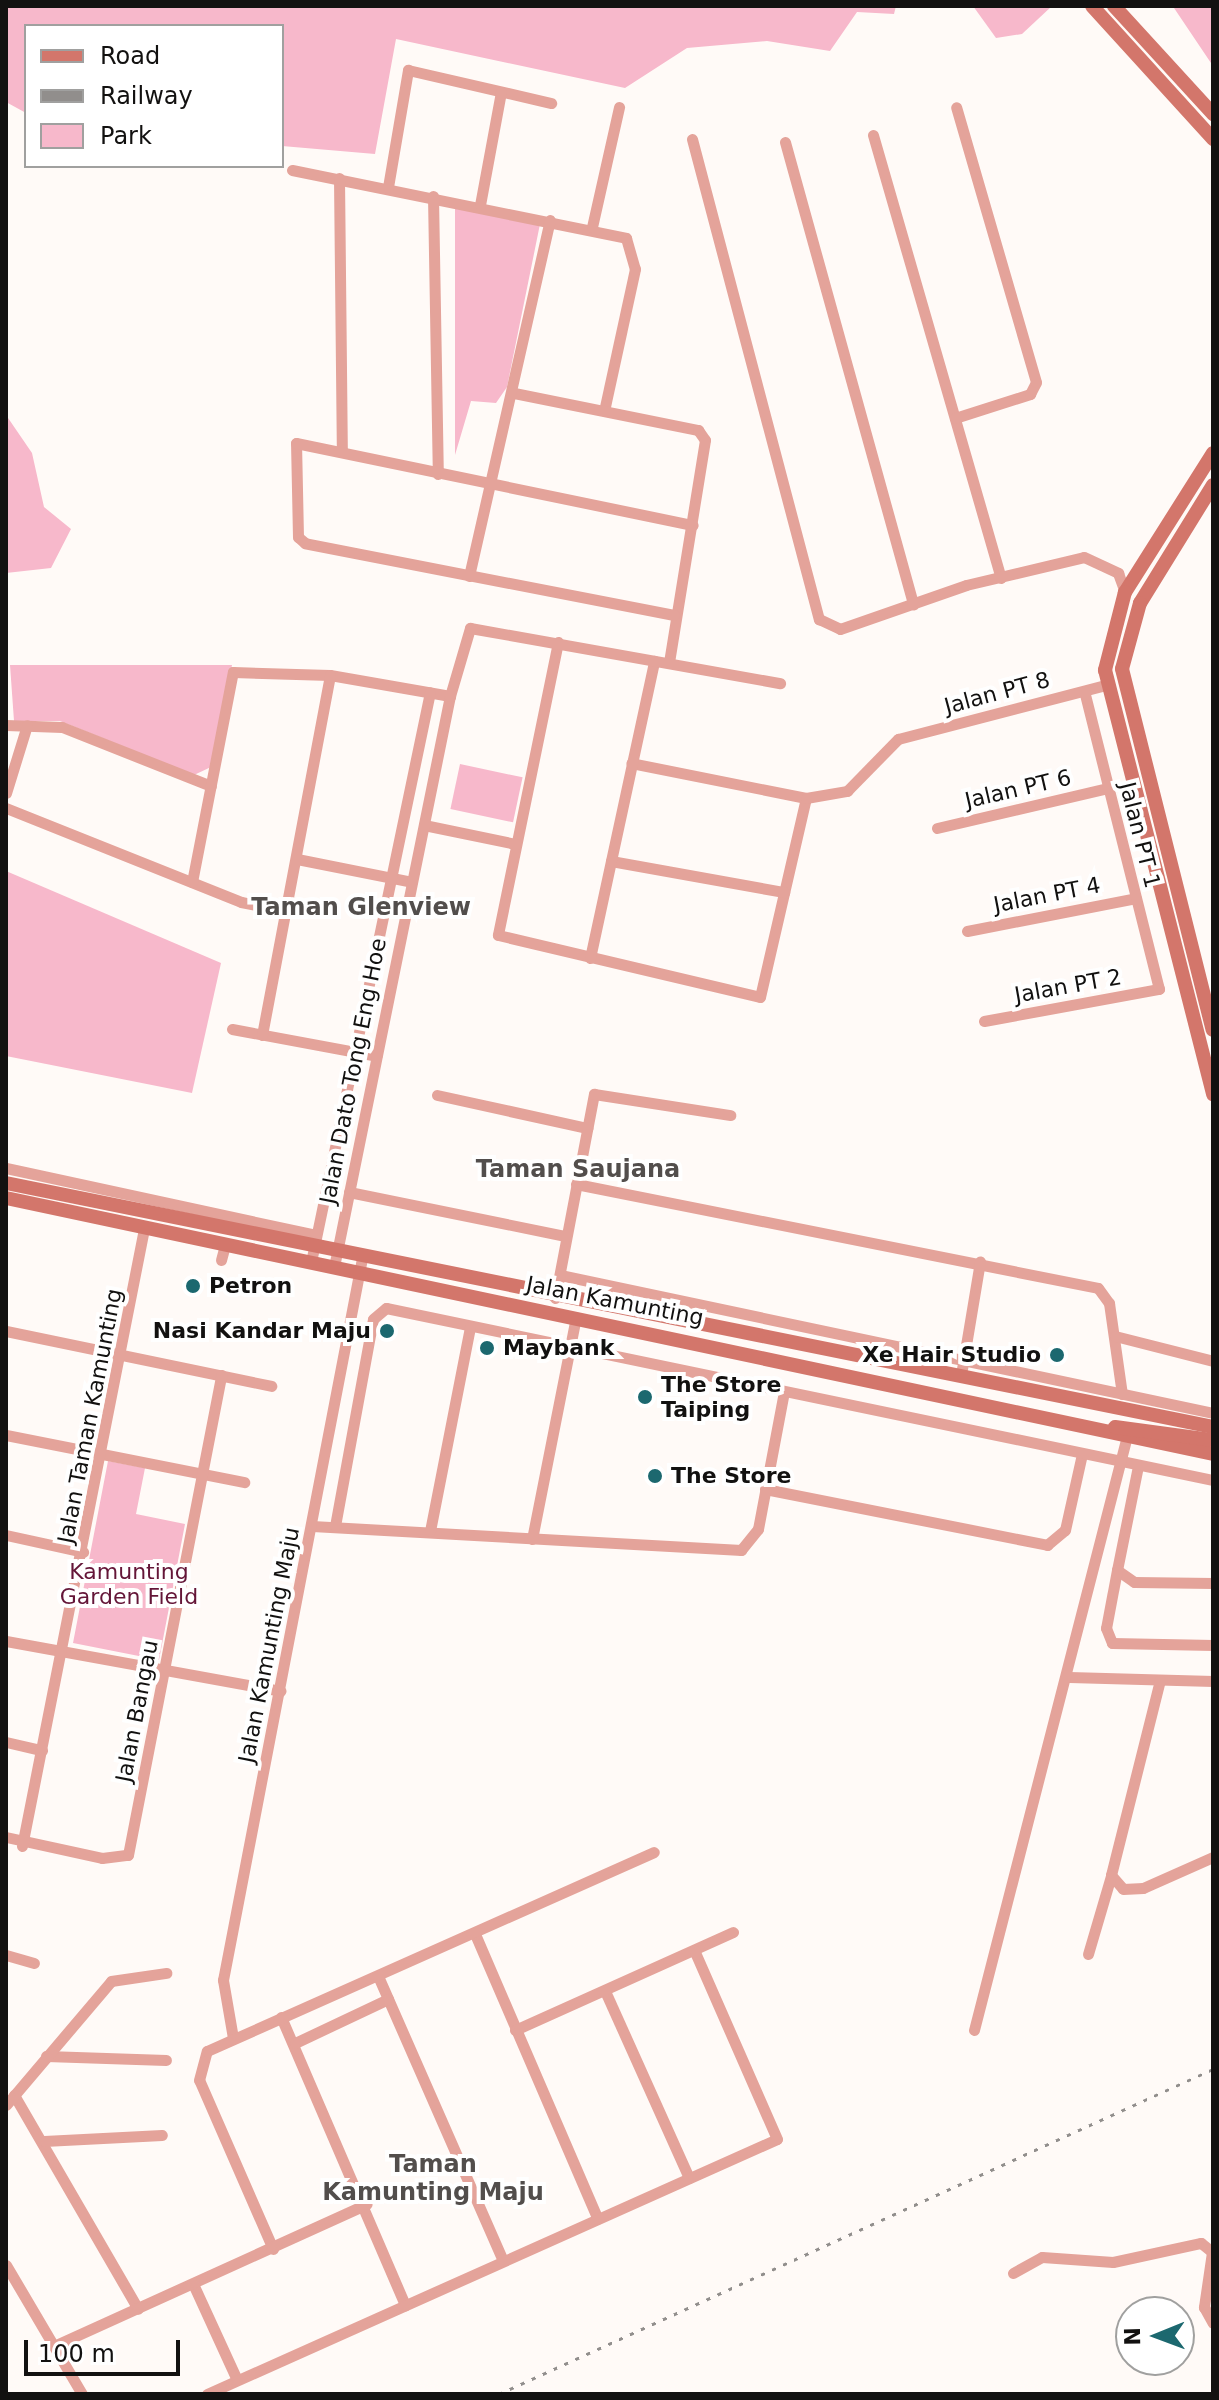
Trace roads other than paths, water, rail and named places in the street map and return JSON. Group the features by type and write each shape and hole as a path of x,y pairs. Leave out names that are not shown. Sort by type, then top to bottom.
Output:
{"main road":[{"path":"1092,6 1213,139"},
{"path":"1114,6 1213,114"},
{"path":"1213,453 1125,592 1106,678 1213,1094"},
{"path":"1213,485 1140,603 1122,669 1213,1030"},
{"path":"1106,678 1122,669"},
{"name":"Jalan Kamunting","path":"6,1183 313,1249 336,1260 576,1317 1213,1454"},
{"name":"Jalan Kamunting","path":"6,1198 225,1245 313,1249"},
{"name":"Jalan Kamunting","path":"360,1265 555,1298 960,1382 1213,1427"},
{"path":"1102,1429 1213,1440"}],"street":[{"path":"388,187 408,70 551,103"},
{"path":"480,205 501,92"},
{"path":"592,227 619,107"},
{"path":"955,418 1030,394 1036,382 956,107"},
{"path":"873,135 1001,578"},
{"path":"692,139 819,619 840,629 1001,578 1084,557 1118,573 1135,575"},
{"path":"785,142 913,605"},
{"path":"292,170 618,232 635,257 604,411"},
{"path":"339,178 342,452"},
{"path":"433,196 438,474"},
{"path":"469,576 504,402 514,393 550,220"},
{"path":"514,393 698,430 707,454 674,615 669,662"},
{"path":"674,615 469,576 298,537 296,443 693,525"},
{"path":"1118,573 1125,592"},
{"name":"Jalan Dato Tong Eng Hoe","path":"336,1260 450,696 470,628 558,642"},
{"path":"631,763 806,798 760,997 498,935 558,642 780,683"},
{"path":"590,958 654,661"},
{"path":"192,882 233,672 330,675 450,696"},
{"path":"262,1035 330,675"},
{"name":"Jalan PT 8","path":"806,798 847,791 898,739 1084,691 1106,678"},
{"name":"Jalan PT 1","path":"1084,691 1159,989"},
{"path":"6,1168 313,1249 430,692"},
{"path":"6,725 62,727 211,786"},
{"path":"6,793 27,725"},
{"name":"Jalan PT 6","path":"937,828 1108,788"},
{"path":"6,808 192,882 285,911"},
{"path":"424,825 516,844"},
{"path":"297,859 412,882"},
{"path":"611,861 784,892"},
{"name":"Jalan PT 4","path":"967,931 1136,898"},
{"name":"Jalan PT 2","path":"984,1021 1159,989"},
{"path":"232,1029 377,1056"},
{"path":"555,1298 594,1094 730,1115"},
{"path":"437,1095 587,1128"},
{"path":"576,1184 980,1262 1098,1288 1115,1336 1122,1394"},
{"path":"349,1192 566,1236"},
{"name":"Jalan Taman Kamunting","path":"23,1843 83,1552 144,1229"},
{"path":"221,1260 225,1245"},
{"path":"960,1382 980,1262"},
{"name":"Jalan Kamunting Maju","path":"233,2038 223,1980 360,1265"},
{"path":"560,1275 1213,1413"},
{"path":"335,1526 373,1319 386,1308 1213,1480"},
{"path":"532,1539 576,1317"},
{"path":"430,1531 470,1327"},
{"path":"6,1331 271,1386"},
{"path":"1115,1336 1213,1361"},
{"name":"Jalan Bangau","path":"23,1843 119,1860 128,1855 167,1668 221,1375"},
{"path":"312,1526 741,1550 758,1529 784,1392"},
{"path":"6,1435 244,1482"},
{"path":"974,2030 1069,1677 1127,1436"},
{"path":"765,1489 1047,1545 1065,1530 1082,1454"},
{"path":"1138,1466 1106,1628 1112,1643 1213,1645"},
{"path":"6,1535 83,1552"},
{"path":"1117,1570 1134,1582 1213,1583"},
{"path":"1093,1580 1113,1590"},
{"path":"6,1641 280,1691"},
{"path":"1069,1677 1213,1681"},
{"path":"1088,1954 1160,1680"},
{"path":"6,1742 42,1750"},
{"path":"6,1837 23,1843"},
{"path":"273,2249 199,2080 207,2051 654,1852"},
{"path":"1111,1875 1123,1889 1143,1888 1213,1857"},
{"path":"515,2030 733,1932"},
{"path":"475,1934 598,2219"},
{"path":"207,2394 777,2139 694,1950"},
{"path":"6,1955 34,1963"},
{"path":"138,2309 44,2141 10,2100 111,1981 166,1973"},
{"path":"378,1976 503,2261"},
{"path":"605,1991 689,2178"},
{"path":"295,2043 388,1999"},
{"path":"281,2017 367,2204 405,2305"},
{"path":"46,2056 166,2060"},
{"path":"44,2141 162,2135"},
{"path":"56,2345 194,2286 367,2204"},
{"path":"1013,2273 1042,2257 1113,2262 1201,2243 1212,2252 1204,2307 1213,2323"},
{"path":"6,2265 56,2345 82,2394"},
{"path":"194,2286 237,2380"}],"railway":[{"path":"499,2394 1213,2069"}],"place":[{"name":"Petron","path":"193,1286"},
{"name":"Nasi Kandar Maju","path":"387,1331"},
{"name":"Maybank","path":"487,1348"},
{"name":"Xe Hair Studio","path":"1057,1355"},
{"name":"The Store Taiping","path":"645,1397"},
{"name":"The Store","path":"655,1476"}],"district":[{"name":"Taman Glenview","path":"361,908"},
{"name":"Taman Saujana","path":"578,1170"},
{"name":"Taman Kamunting Maju","path":"433,2179"}],"park label":[{"name":"Kamunting Garden Field","path":"129,1584"}]}
